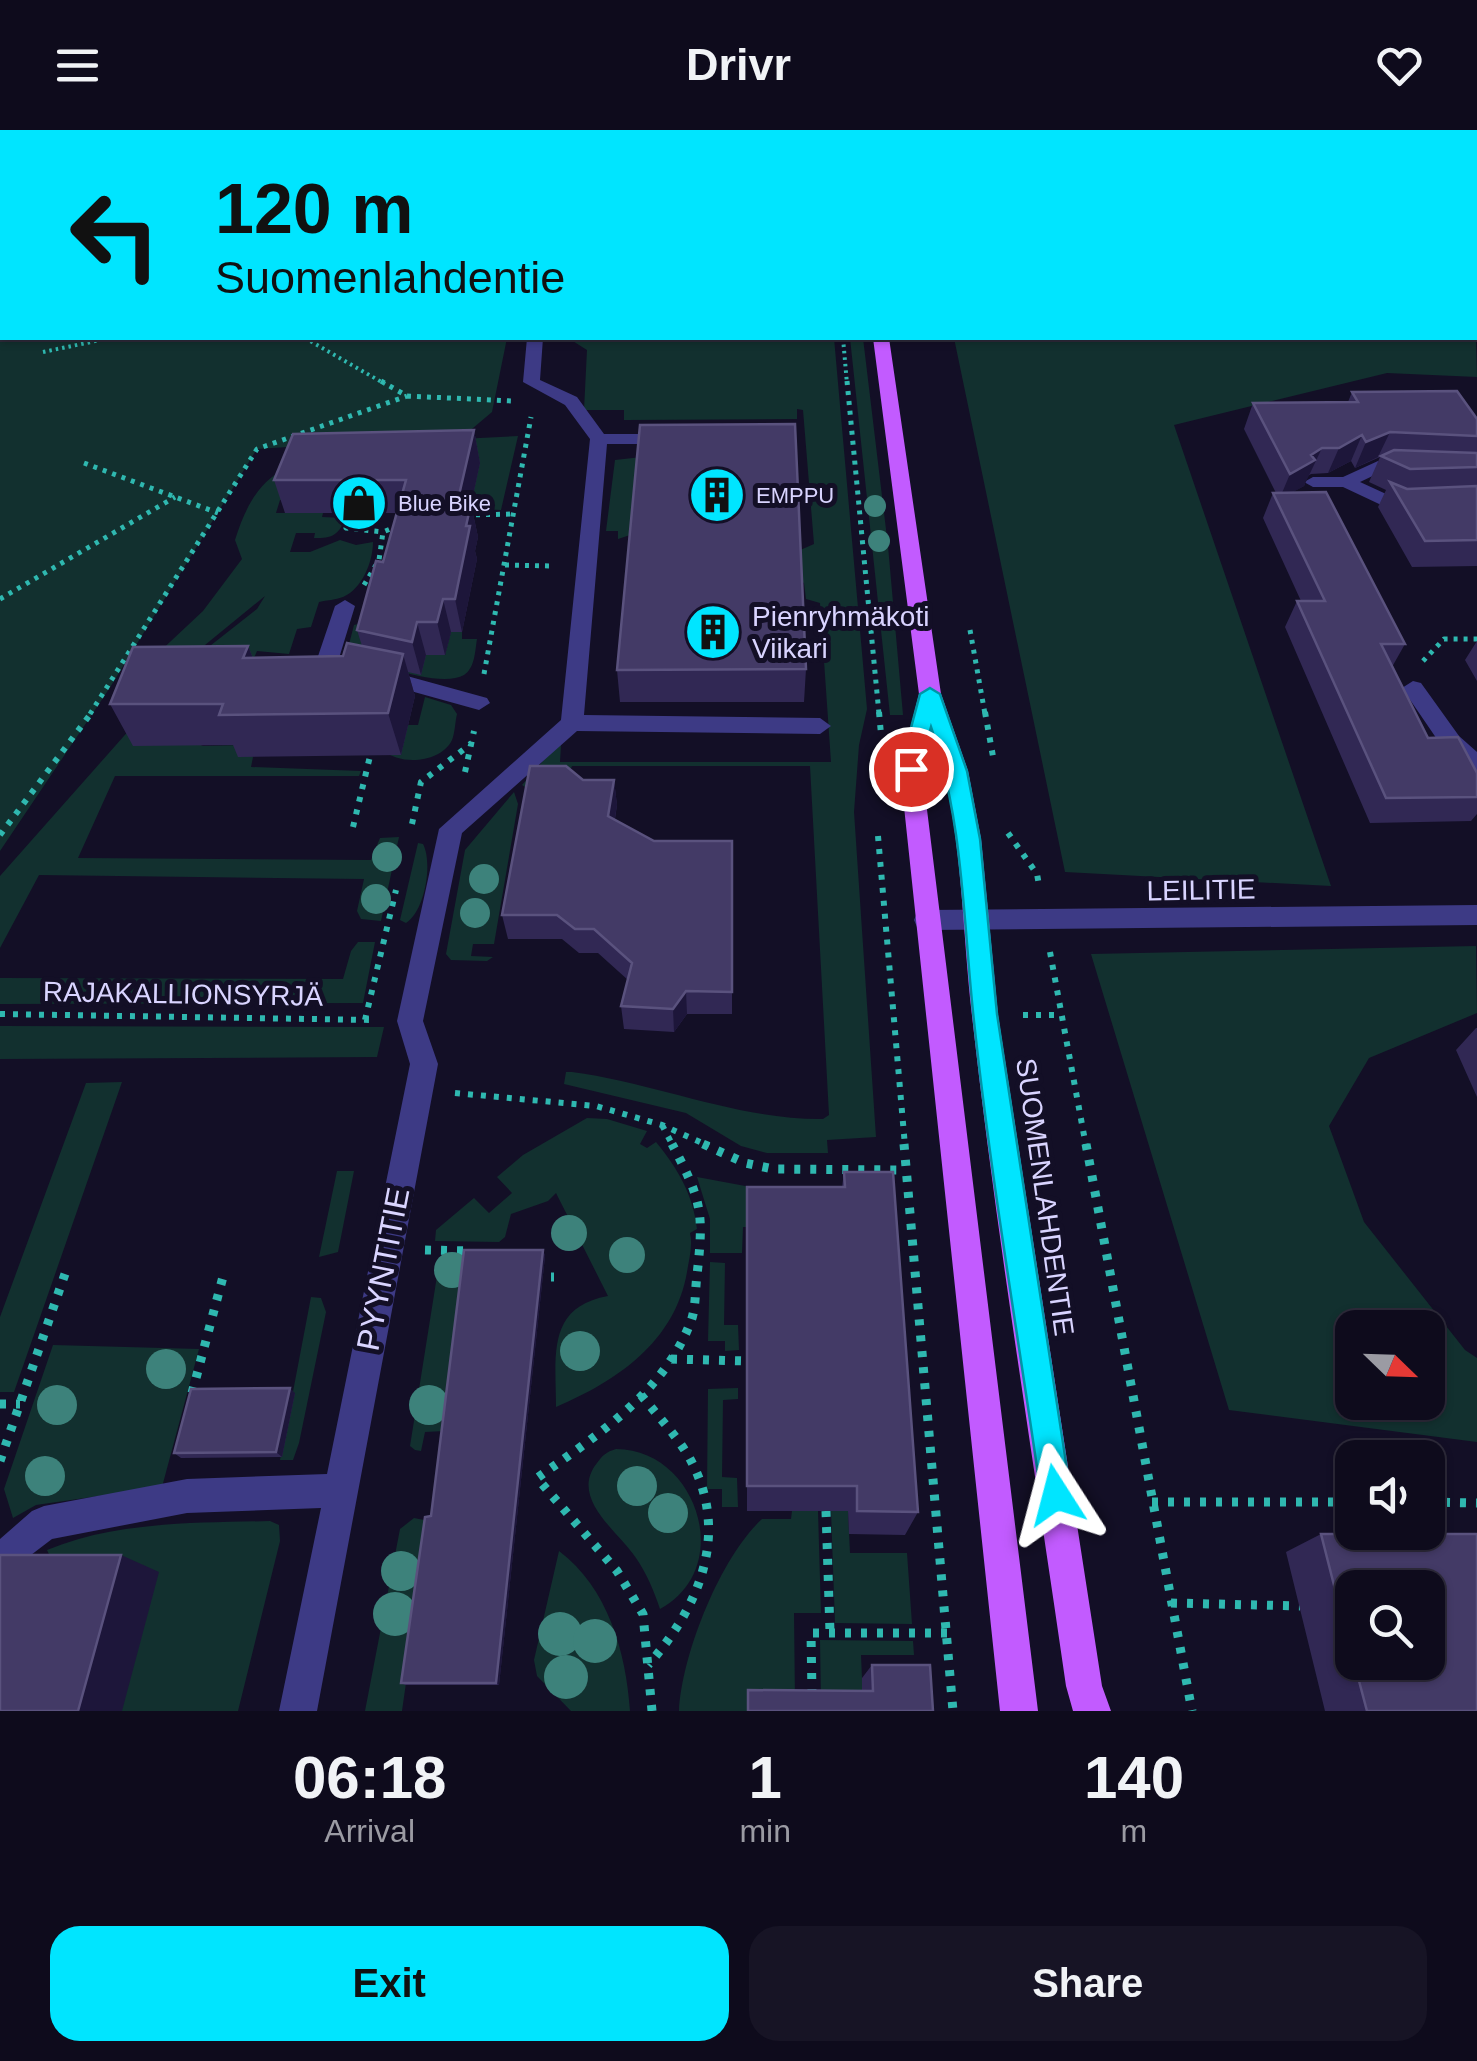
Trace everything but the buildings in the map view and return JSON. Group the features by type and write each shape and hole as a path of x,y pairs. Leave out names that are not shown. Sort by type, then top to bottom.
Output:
{"main road":[{"name":"SUOMENLAHDENTIE","path":"881,340 930,694 956,771 979,921 988,1034 1082,1666 1092,1711"},
{"name":"SUOMENLAHDENTIE","path":"930,694 911,769 1019,1711"}],"street":[{"path":"535,340 530,382 570,402 599,439 572,723 820,726"},
{"path":"599,439 698,440"},
{"path":"1313,482 1346,482 1378,466 1477,470"},
{"path":"1346,482 1394,506 1477,501"},
{"path":"325,668 344,606"},
{"path":"295,668 325,668 390,678 479,703"},
{"path":"1412,688 1450,742 1477,764"},
{"name":"PYYNTITIE","path":"298,1711 424,1064 410,1021 451,830 572,723"},
{"name":"LEILITIE","path":"926,920 1477,915"},
{"path":"0,1567 19,1543 44,1524 186,1496 340,1490"}],"path":[{"path":"43,352 100,340"},
{"path":"309,340 407,396"},
{"path":"0,836 109,689 257,449 407,396 501,400"},
{"path":"479,703 534,420 526,410"},
{"path":"84,463 218,513"},
{"path":"0,599 175,497"},
{"path":"365,508 353,509 346,528 384,532 412,520"},
{"path":"462,515 515,514"},
{"path":"344,606 376,570 383,552 384,532"},
{"path":"504,565 529,566"},
{"path":"970,630 998,781"},
{"path":"1444,639 1477,639"},
{"path":"353,827 390,678"},
{"path":"1005,819 1008,838"},
{"name":"RAJAKALLIONSYRJÄ","path":"0,1014 366,1020"},
{"path":"1062,1015 1192,1711"},
{"path":"419,1090 596,1106 662,1125 745,1162 773,1169 906,1170 954,1711"},
{"path":"652,1711 643,1614 617,1570 537,1478 611,1425 664,1372 692,1319 703,1219 697,1192 662,1125"},
{"path":"440,1250 479,1250"},
{"path":"0,1461 66,1272"},
{"path":"189,1406 224,1273"},
{"path":"523,1277 554,1278"},
{"path":"671,1359 747,1361"},
{"path":"641,1395 691,1461 710,1518 705,1581 676,1636 648,1665"},
{"path":"0,1404 20,1404"},
{"path":"1152,1502 1335,1502"},
{"path":"1445,1502 1477,1503"},
{"path":"826,1511 830,1632"},
{"path":"1170,1603 1300,1606"},
{"path":"812,1702 811,1633 947,1633"}],"green space":[{"path":"0,340 507,340 492,412 460,439 518,436 501,510 280,500 276,513 323,513 322,517 345,518 338,532 330,536 314,538 315,533 296,533 290,552 310,552 340,540 356,545 373,542 369,566 356,588 343,597 319,602 311,627 297,629 289,654 257,651 251,665 201,653 257,609 265,596 183,663 155,656 203,611 242,559 235,540 253,498 264,484 291,465 349,443 257,449 109,689 0,851"},
{"path":"571,340 834,340 867,709 859,745 854,812 876,1137 827,1140 828,1153 767,1153 741,1146 686,1113 564,1084 566,1072 572,1072 760,1114 823,1119 829,1115 810,766 572,766 563,788 528,789 522,785 557,745 561,745 560,762 831,762 820,603 806,599 804,583 799,580 798,551 814,544 803,410 797,409 797,419 624,420 624,410 584,410 587,350"},
{"path":"850,340 863,340 888,546 903,715 890,715"},
{"path":"954,340 1476,340 1477,377 1387,373 1174,425 1331,886 1065,872"},
{"path":"642,457 636,533 618,539 618,531 606,531 615,460"},
{"path":"362,623 370,655 445,655 451,632 462,632 462,639 477,639 472,664 464,675 439,679 372,662 347,652 354,625"},
{"path":"425,697 451,705 457,714 452,740 439,754 420,760 390,755 383,750 387,725 418,725"},
{"path":"139,719 203,746 242,745 253,757 251,767 361,771 359,776 115,776 78,858 371,860 380,838 399,837 381,921 361,919 357,911 364,879 39,875 0,948 0,876"},
{"path":"514,792 518,804 494,944 473,944 471,956 493,957 487,961 451,960 446,954 465,850"},
{"path":"418,843 423,844 426,852 425,886 418,908 406,923 400,920"},
{"path":"358,942 375,942 363,1003 0,1004 0,978 343,979 351,951"},
{"path":"1476,946 1477,1013 1369,1058 1329,1126 1364,1222 1433,1310 1335,1310 1335,1420 1445,1420 1445,1325 1465,1350 1477,1358 1477,1442 1229,1410 1091,954"},
{"path":"0,1026 384,1027 377,1057 0,1059"},
{"path":"122,1082 14,1392 0,1392 0,1317 86,1083"},
{"path":"587,1118 607,1119 647,1131 640,1144 647,1148 656,1142 671,1162 688,1193 697,1229 690,1233 687,1272 680,1297 656,1339 601,1385 556,1407 556,1353 564,1323 588,1302 608,1296 556,1193 548,1201 511,1214 505,1237 499,1242 435,1241 436,1230 474,1198 489,1213 512,1193 497,1177 523,1155"},
{"path":"337,1171 354,1171 338,1252 319,1257"},
{"path":"697,1177 788,1194 838,1227 743,1227 742,1253 710,1253 710,1219"},
{"path":"440,1257 468,1257 444,1431 425,1432 421,1451 410,1446"},
{"path":"710,1262 725,1263 724,1325 738,1325 739,1350 725,1351 725,1341 708,1341"},
{"path":"311,1297 321,1298 326,1312 299,1443 293,1460 280,1460"},
{"path":"53,1345 199,1349 162,1487 36,1505 13,1518 4,1489"},
{"path":"738,1388 738,1399 723,1400 722,1477 737,1478 738,1507 722,1507 722,1489 707,1489 708,1389"},
{"path":"616,1449 644,1454 668,1468 686,1489 697,1514 701,1540 697,1567 683,1590 660,1609 640,1564 592,1501 590,1476 605,1454"},
{"path":"792,1511 818,1511 821,1613 794,1613 795,1702 748,1701 747,1711 679,1711 696,1635 732,1557 762,1519 791,1519"},
{"path":"831,1511 848,1511 850,1553 907,1553 912,1624 835,1623"},
{"path":"414,1518 429,1521 402,1711 365,1711 400,1529"},
{"path":"270,1521 279,1525 280,1541 238,1711 122,1711 47,1550 129,1529"},
{"path":"559,1551 576,1566 602,1602 619,1644 630,1711 571,1711 537,1676 534,1660"},
{"path":"820,1640 913,1641 914,1655 861,1655 863,1702 821,1702"}],"place":[{"name":"EMPPU","path":"717,495"},
{"name":"Blue Bike","path":"359,503"},
{"name":"Pienryhmäkoti Viikari","path":"713,632"}],"route":[{"path":"911,769 930,694 956,771 969,839 985,1014 1056,1495"}]}
